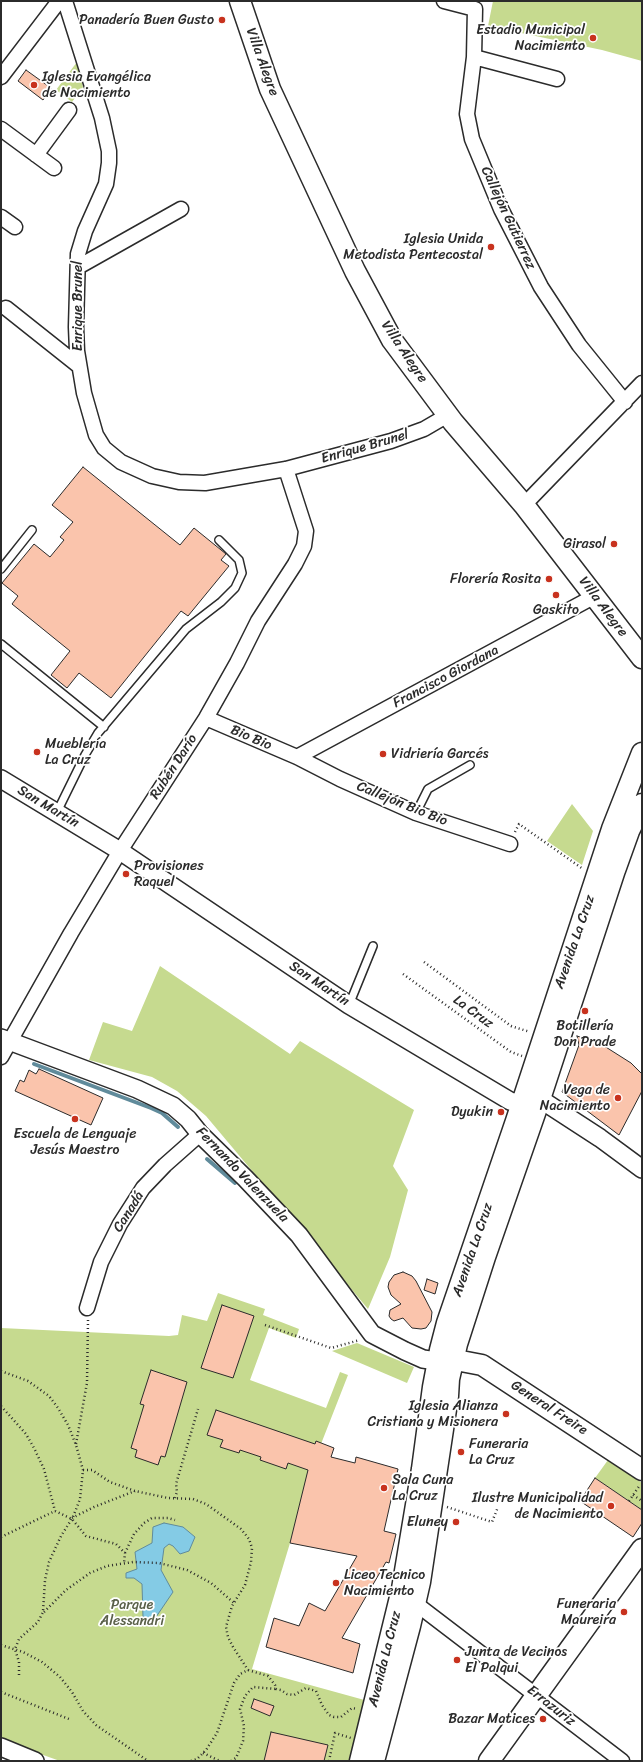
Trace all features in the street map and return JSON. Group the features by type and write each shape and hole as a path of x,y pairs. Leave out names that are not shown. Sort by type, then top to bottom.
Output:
{"main road":[{"name":"Villa Alegre","path":"240,1 270,89 355,271 392,340 448,415 524,505 642,658"},
{"name":"Avenida La Cruz","path":"531,1101 535,1061 612,829 641,757"},
{"name":"Avenida La Cruz","path":"374,1761 407,1601 414,1522 444,1362 485,1257 531,1101 629,831 642,804"},
{"name":"Avenida La Cruz","path":"360,1761 372,1714 407,1601 420,1582 432,1501 444,1362"},
{"name":"General Freire","path":"444,1362 471,1362 482,1365 642,1470"},
{"path":"488,1761 642,1549"}],"street":[{"path":"4,68 59,1"},
{"name":"Enrique Brunel","path":"65,1 102,118 109,151 106,184 85,231 78,254 76,327 79,366 84,394 96,435 104,448 121,462 165,480 192,484 218,482 286,469 392,441 424,429 448,415"},
{"name":"Callejón Gutierrez","path":"444,1 475,9 474,57 467,114 472,138 501,209 541,286 579,345 624,402"},
{"path":"474,57 557,79"},
{"path":"36,155 69,110"},
{"path":"1,129 54,168"},
{"path":"78,267 181,209"},
{"path":"1,217 15,227"},
{"path":"6,308 79,366"},
{"path":"524,505 642,383"},
{"name":"Rubén Darío","path":"1,1057 5,1040 120,851 206,718 258,621 295,564 304,546 306,532 286,469"},
{"name":"Francisco Giordana","path":"297,757 595,596"},
{"name":"Bio Bio","path":"206,718 297,757"},
{"name":"Callejón Bio Bio","path":"297,757 340,779 416,813 510,844"},
{"name":"San Martín","path":"1,779 120,851 349,1005 510,1101 531,1101 600,1138 642,1170"},
{"name":"Fernando Valenzuela","path":"5,1040 158,1098 173,1106 188,1119 200,1134 245,1178 299,1235 372,1334 423,1359 444,1362"},
{"name":"Canadá","path":"87,1308 101,1262 120,1224 144,1188 165,1164 200,1134"},
{"name":"Errazuriz","path":"407,1601 536,1695 622,1761"},
{"path":"1,1747 35,1761"}],"lane":[{"path":"1,569 32,530"},
{"path":"57,812 85,755 104,727 186,629 221,602 235,588 242,573 240,560 219,540"},
{"path":"1,644 104,727"},
{"path":"416,813 428,789 470,765"},
{"path":"349,1005 373,946"}],"path":[{"path":"510,844 519,824 596,878"},
{"name":"La Cruz","path":"424,962 511,1026 543,1038"},
{"name":"La Cruz","path":"403,974 511,1052 535,1061"},
{"path":"76,1445 87,1383 87,1308"},
{"path":"265,1324 331,1348 356,1342 372,1334"},
{"path":"1,1371 28,1381 49,1396 62,1414 76,1445 84,1470 82,1489 72,1519 61,1536 49,1562 45,1580 43,1612"},
{"path":"1,1406 26,1434 34,1448 44,1469 55,1511"},
{"path":"175,1498 177,1492 176,1484 198,1409"},
{"path":"84,1470 92,1470 110,1482 135,1491 152,1495 193,1499 206,1504 241,1529 249,1539 252,1548 245,1585 228,1616 226,1627 228,1637 248,1670 268,1676 275,1685 276,1689"},
{"path":"629,1501 642,1481"},
{"path":"72,1519 94,1507 135,1491"},
{"path":"633,1495 642,1501"},
{"path":"432,1501 492,1522 498,1507"},
{"path":"55,1511 72,1519 86,1536 116,1544 125,1553"},
{"path":"1,1537 55,1511"},
{"path":"124,1563 125,1553 134,1534 144,1523 152,1518 168,1518 175,1520"},
{"path":"19,1675 20,1662 15,1649 18,1639 38,1622 43,1612 66,1590 90,1573 107,1566 133,1562 160,1563 176,1567 205,1580 234,1603"},
{"path":"1,1645 15,1649 42,1662 60,1677 72,1692 83,1711 96,1725 148,1761"},
{"path":"191,1761 197,1759 203,1753 217,1733 234,1683 240,1674 248,1670"},
{"path":"232,1761 236,1758 243,1741 244,1726 240,1709 245,1696 253,1687 276,1689 294,1695 306,1688 316,1691 322,1705 334,1718 341,1717 352,1708 372,1714"},
{"path":"1,1692 69,1719"},
{"path":"329,1761 335,1733"},
{"path":"203,1753 220,1761"}],"green space":[{"name":"Estadio Municipal Nacimiento","path":"493,1 642,1 642,61 602,50 488,26"},
{"path":"77,62 83,87 72,102 56,90"},
{"path":"572,804 593,831 582,865 547,841"},
{"path":"160,966 290,1054 300,1041 414,1110 393,1166 408,1190 390,1257 368,1309 206,1116 177,1091 152,1077 89,1060 103,1022 132,1031"},
{"name":"Parque Alessandri","path":"218,1293 265,1309 263,1315 299,1329 296,1338 269,1328 250,1380 326,1408 340,1372 348,1375 321,1444 316,1442 290,1543 252,1669 368,1701 351,1761 60,1761 1,1740 1,1328 169,1336 178,1335 182,1315 207,1321"},
{"path":"357,1343 414,1367 407,1383 332,1351"},
{"path":"608,1460 642,1483 642,1510 595,1478"}],"water":[{"path":"164,1523 183,1527 195,1537 189,1551 180,1554 173,1546 169,1544 164,1548 161,1570 173,1592 154,1620 143,1617 142,1584 134,1578 126,1578 126,1573 137,1569 135,1552 152,1543 153,1527"}],"building":[{"name":"Iglesia Evangélica de Nacimiento","path":"26,70 51,88 43,100 18,81"},
{"path":"83,467 180,545 194,528 226,554 221,560 229,566 188,616 181,611 111,698 79,673 67,688 51,675 70,651 12,604 18,596 2,583 34,544 50,557 64,540 60,537 73,522 52,505"},
{"path":"577,1036 601,1044 631,1063 642,1074 642,1091 619,1135 562,1092 579,1045"},
{"name":"Escuela de Lenguaje Jesús Maestro","path":"39,1069 103,1098 91,1125 15,1091 20,1080 24,1082 29,1070 36,1074"},
{"path":"403,1272 412,1276 416,1281 432,1312 431,1321 426,1328 412,1328 403,1318 394,1321 389,1316 390,1310 401,1304 391,1295 388,1287 389,1282 394,1275"},
{"path":"427,1279 438,1283 435,1294 424,1290"},
{"path":"222,1305 254,1316 233,1378 201,1368"},
{"path":"151,1370 187,1382 165,1457 161,1456 158,1465 135,1457 137,1450 131,1448 144,1405 140,1404"},
{"path":"216,1410 315,1444 316,1441 334,1448 331,1457 355,1463 356,1457 398,1469 384,1531 396,1534 389,1563 386,1562 342,1638 360,1644 353,1673 266,1647 274,1618 299,1626 309,1603 325,1611 357,1556 290,1543 308,1470 288,1463 286,1469 260,1460 261,1457 240,1450 239,1453 220,1447 223,1440 207,1435"},
{"name":"Ilustre Municipalidad de Nacimiento","path":"595,1478 642,1510 642,1523 633,1537 580,1501"},
{"path":"254,1699 274,1706 270,1716 251,1708"},
{"path":"271,1732 328,1745 324,1761 264,1761"}],"waterway":[{"path":"34,1064 151,1108 162,1113 178,1127"},
{"path":"207,1159 235,1183"}],"place":[{"name":"Panadería Buen Gusto","path":"222,20"},
{"name":"Estadio Municipal Nacimiento","path":"593,38"},
{"name":"Iglesia Evangélica de Nacimiento","path":"34,85"},
{"name":"Iglesia Unida Metodista Pentecostal","path":"491,247"},
{"name":"Girasol","path":"614,544"},
{"name":"Florería Rosita","path":"549,579"},
{"name":"Gaskito","path":"556,595"},
{"name":"Mueblería La Cruz","path":"37,752"},
{"name":"Vidriería Garcés","path":"383,754"},
{"name":"Provisiones Raquel","path":"126,874"},
{"name":"Botillería Don Prade","path":"585,1011"},
{"name":"Vega de Nacimiento","path":"618,1098"},
{"name":"Dyukin","path":"501,1112"},
{"name":"Escuela de Lenguaje Jesús Maestro","path":"75,1119"},
{"name":"Iglesia Alianza Cristiana y Misionera","path":"506,1414"},
{"name":"Funeraria La Cruz","path":"461,1452"},
{"name":"Sala Cuna La Cruz","path":"384,1488"},
{"name":"Ilustre Municipalidad de Nacimiento","path":"611,1506"},
{"name":"Eluney","path":"456,1522"},
{"name":"Liceo Tecnico Nacimiento","path":"336,1583"},
{"name":"Funeraria Maureira","path":"624,1612"},
{"name":"Junta de Vecinos El Palqui","path":"457,1660"},
{"name":"Bazar Matices","path":"543,1719"}]}
